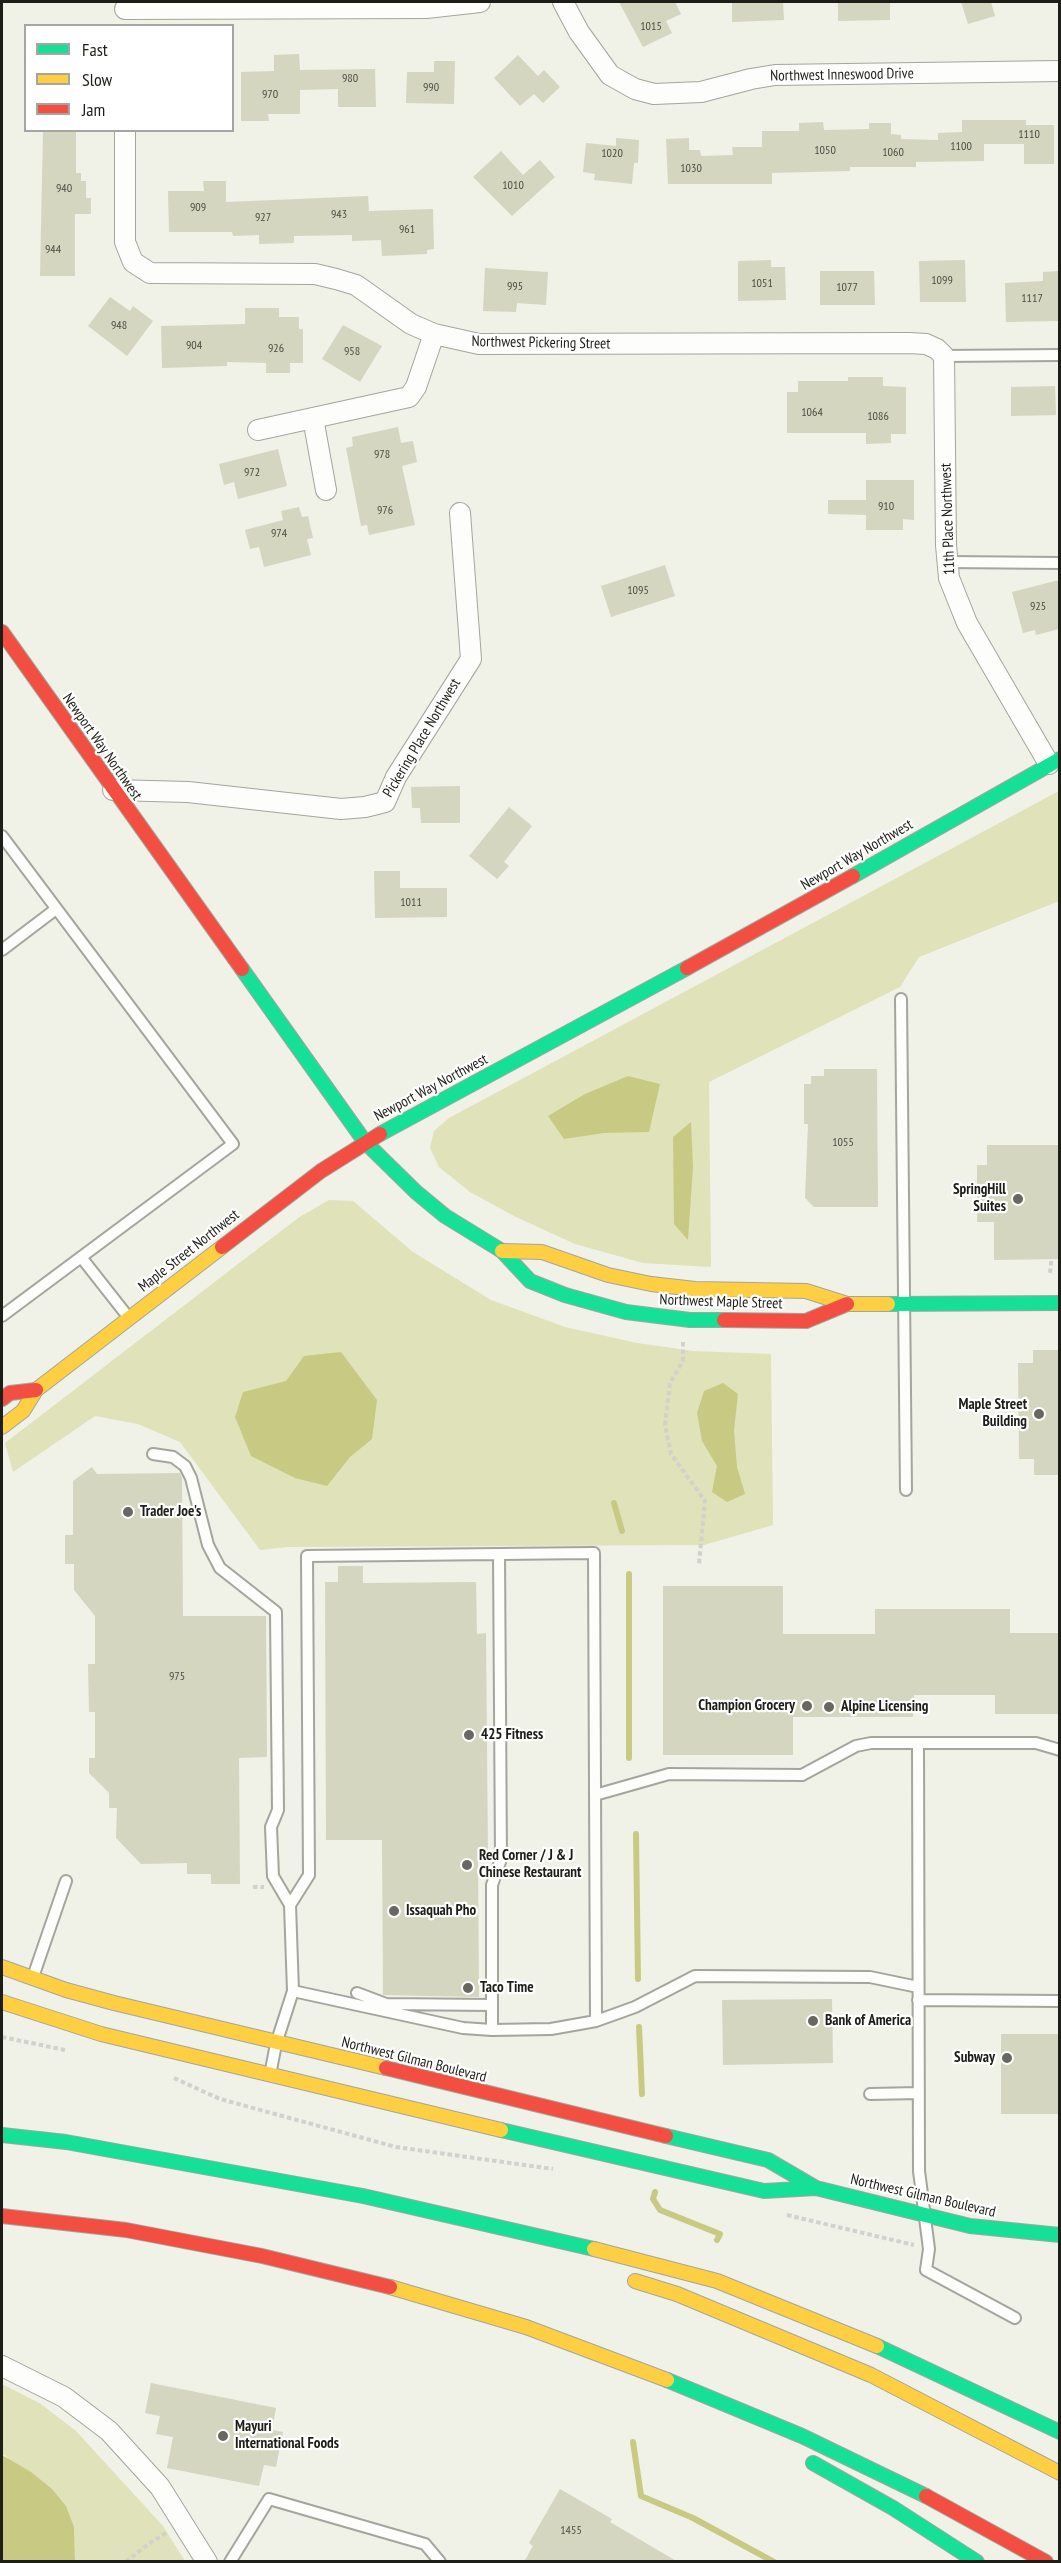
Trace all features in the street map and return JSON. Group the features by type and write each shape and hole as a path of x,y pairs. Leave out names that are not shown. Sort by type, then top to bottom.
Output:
{"main road":[{"name":"Newport Way Northwest","path":"2,632 365,1142 834,887 1054,761"},
{"name":"Northwest Maple Street","path":"365,1142 394,1172 438,1210 502,1251 530,1281 596,1304 661,1318 806,1320 847,1304"},
{"name":"Maple Street Northwest","path":"2,1427 22,1411 36,1390 321,1171 365,1142"},
{"name":"Northwest Maple Street","path":"502,1251 542,1252 608,1275 651,1284 705,1290 806,1291 847,1304 1059,1303"},
{"name":"Maple Street Northwest","path":"2,1399 10,1393 36,1390"},
{"name":"Northwest Gilman Boulevard","path":"2,1966 33,1979 105,2001 276,2044 768,2160 816,2188 924,2216 996,2230 1059,2235"},
{"name":"Northwest Gilman Boulevard","path":"2,2002 101,2034 270,2076 764,2191 816,2188"},
{"path":"2,2135 77,2144 363,2196 562,2240 717,2281 892,2352 1059,2432"},
{"path":"363,2196 560,2256"},
{"path":"2,2216 126,2230 262,2256 408,2291 526,2327 660,2377 802,2436 925,2494 1046,2562"},
{"path":"624,2277 677,2294 871,2375 1059,2473"},
{"path":"660,2377 772,2440"},
{"path":"802,2457 893,2508 977,2562"}],"street":[{"path":"125,12 426,8 480,2"},
{"name":"Northwest Inneswood Drive","path":"563,2 579,32 610,75 635,89 654,94 701,92 751,78 775,75 1059,71"},
{"name":"Northwest Pickering Street","path":"125,132 125,242 133,262 150,273 315,274 357,285 411,324 434,334 479,344 909,343 926,344 944,356"},
{"path":"258,430 409,397 419,379 434,334"},
{"name":"11th Place Northwest","path":"944,356 947,562 954,594 967,623 1054,761"},
{"path":"313,418 326,490"},
{"name":"Pickering Place Northwest","path":"113,790 188,792 341,809 385,802 396,777 471,659 460,513"},
{"path":"2,2366 47,2386 80,2407 134,2457 169,2500 207,2562"}],"lane":[{"path":"944,356 1059,355"},
{"path":"947,562 1059,562"},
{"path":"2,836 233,1144 2,1316"},
{"path":"2,950 56,909"},
{"path":"901,999 906,1490"},
{"path":"81,1257 129,1318"},
{"path":"153,1454 172,1457 184,1466 191,1478 208,1545 220,1568 276,1612 278,1810 272,1827 273,1876 290,1905 293,1990 276,2044 270,2076"},
{"path":"290,1905 309,1875 307,1556 594,1553 596,2021"},
{"path":"492,2030 492,1885 501,1859 499,1554"},
{"path":"918,1743 919,2175 929,2249 926,2270 1015,2318"},
{"path":"595,1795 669,1774 799,1776 863,1744 1036,1743 1059,1750"},
{"path":"33,1979 66,1881"},
{"path":"293,1990 463,2028 492,2030 551,2029 596,2021 635,2007 695,1976 870,1977 918,1986"},
{"path":"357,1993 386,2004 491,2005"},
{"path":"918,2000 1059,2001"},
{"path":"870,2094 919,2093"},
{"path":"230,2562 269,2499 425,2544 440,2562"}],"path":[{"path":"1050,1273 1052,1256"},
{"path":"683,1341 683,1361 670,1383 665,1425 671,1454 705,1501 699,1564"},
{"path":"126,2562 148,2544 172,2530"}],"shaded area":[{"path":"1059,791 1059,901 919,957 900,987 709,1082 711,1267 643,1263 575,1244 516,1217 470,1192 439,1167 430,1148 434,1131 449,1118"},
{"path":"628,1076 660,1084 649,1132 604,1133 564,1139 548,1116 585,1094"},
{"path":"691,1122 693,1167 688,1240 674,1224 673,1137"},
{"path":"329,1200 353,1201 413,1252 491,1300 565,1327 637,1343 693,1351 771,1354 773,1525 704,1545 287,1547 260,1550 180,1442 138,1424 95,1416 13,1472 5,1443 298,1218"},
{"path":"341,1352 377,1400 372,1439 350,1457 327,1486 295,1478 251,1456 235,1417 243,1392 286,1381 304,1356"},
{"path":"723,1383 738,1394 734,1431 737,1467 745,1494 727,1502 712,1492 717,1466 702,1441 697,1413 704,1391"},
{"path":"2,2384 41,2404 76,2431 163,2526 185,2561 75,2561 74,2527 5,2455 2,2455"},
{"path":"2,2455 31,2472 52,2489 66,2506 74,2527 75,2561 2,2561"}],"building":[{"path":"619,2 675,2 681,14 666,21 672,33 643,47"},
{"path":"732,2 783,2 784,20 732,22"},
{"path":"890,2 890,20 838,21 838,3"},
{"path":"961,2 991,2 995,16 968,24"},
{"path":"299,54 300,70 375,69 376,107 338,107 338,89 300,90 300,114 268,114 269,121 241,121 241,72 274,71 274,55"},
{"path":"518,55 538,76 544,70 560,87 543,103 534,94 520,106 494,78"},
{"path":"434,61 455,61 454,104 406,103 407,72 434,72"},
{"path":"962,120 1026,120 1026,125 1054,125 1054,164 1024,164 1024,144 984,144 984,161 916,162 916,167 850,167 850,171 772,173 772,184 668,184 666,139 689,138 689,150 700,150 701,156 733,155 732,147 762,147 762,131 799,131 799,123 823,122 824,130 869,129 869,123 891,123 891,134 901,135 901,139 938,140 938,133 962,132"},
{"path":"43,132 76,132 76,173 81,173 81,181 86,181 86,198 91,198 91,214 75,214 75,276 40,276"},
{"path":"616,138 639,140 638,163 634,163 632,184 594,180 595,174 583,172 586,143 616,146"},
{"path":"501,151 523,175 540,160 555,177 512,216 473,177"},
{"path":"203,181 226,181 226,202 368,196 369,211 433,209 434,249 427,250 427,254 382,256 381,240 352,241 352,235 294,236 294,243 259,244 259,235 233,236 232,232 169,232 168,191 204,191"},
{"path":"771,260 771,267 785,267 786,300 738,301 738,261"},
{"path":"965,260 966,302 920,302 919,261"},
{"path":"485,268 548,272 546,305 517,303 516,312 483,311"},
{"path":"820,271 874,271 875,305 820,305"},
{"path":"1059,271 1058,321 1006,322 1005,283 1043,281 1043,272"},
{"path":"110,297 130,311 133,306 153,321 127,356 88,326"},
{"path":"245,308 279,308 279,317 299,317 299,329 303,329 303,363 290,363 290,373 266,373 266,363 227,362 227,366 162,368 161,326 245,324"},
{"path":"343,325 382,346 360,382 322,359"},
{"path":"848,377 883,377 883,386 906,387 906,434 891,434 891,443 866,444 866,433 787,433 787,392 798,392 798,381 848,381"},
{"path":"1055,386 1056,415 1011,416 1011,387"},
{"path":"398,427 401,443 413,441 417,462 402,466 415,525 369,535 367,525 361,526 346,448 353,446 352,437"},
{"path":"278,449 287,486 238,499 234,482 224,485 219,464"},
{"path":"866,480 914,480 914,520 903,519 903,530 866,530 866,515 828,514 828,500 866,500"},
{"path":"299,507 302,517 308,516 313,538 307,539 311,555 264,567 259,547 250,549 245,530 283,520 281,511"},
{"path":"665,565 675,596 611,617 601,586"},
{"path":"1059,580 1059,629 1036,635 1035,630 1023,633 1012,592"},
{"path":"460,786 460,823 421,823 420,808 412,808 411,787"},
{"path":"509,807 532,826 504,862 509,866 497,879 469,856"},
{"path":"374,871 400,871 400,888 447,888 447,917 375,918"},
{"path":"824,1069 877,1069 878,1207 814,1207 805,1198 808,1124 804,1124 804,1084 811,1084 811,1076 824,1076"},
{"name":"SpringHill Suites","path":"987,1145 1059,1145 1059,1259 994,1260 994,1222 977,1222 977,1165 987,1165"},
{"name":"Maple Street Building","path":"1033,1350 1059,1350 1059,1475 1034,1475 1034,1459 1019,1459 1018,1363 1033,1363"},
{"path":"92,1467 97,1474 180,1473 182,1478 183,1616 266,1616 267,1757 239,1758 240,1884 211,1884 211,1874 187,1874 187,1863 141,1864 116,1838 117,1808 109,1808 109,1793 89,1773 89,1758 95,1758 95,1712 89,1712 88,1664 95,1664 95,1616 74,1590 74,1564 65,1564 65,1535 73,1535 73,1481"},
{"path":"338,1566 363,1566 363,1583 476,1582 477,1634 486,1633 488,1861 478,1861 479,1997 383,1995 382,1840 326,1840 325,1582 338,1582"},
{"path":"663,1586 783,1586 783,1634 875,1634 875,1609 1010,1609 1010,1633 1059,1633 1059,1714 995,1714 995,1695 914,1695 913,1717 793,1717 793,1755 663,1755"},
{"path":"832,1999 833,2063 723,2065 722,2000"},
{"path":"1001,2034 1059,2034 1059,2114 1001,2114"},
{"name":"Mayuri International Foods","path":"151,2383 276,2408 272,2430 283,2432 276,2467 264,2465 259,2486 167,2468 173,2437 156,2434 160,2416 145,2413"},
{"path":"560,2489 612,2519 610,2522 678,2562 524,2562 533,2546 529,2543"}],"waterway":[{"path":"614,1503 622,1531"},
{"path":"629,1574 629,1758"},
{"path":"636,1834 638,1979"},
{"path":"639,2027 642,2094"},
{"path":"655,2192 653,2199 660,2210 720,2234 717,2240"},
{"path":"633,2442 641,2496 693,2518 774,2562"}],"traffic: fast":[{"path":"853,876 1060,759"},
{"path":"380,1134 687,968"},
{"path":"242,969 365,1142 416,1192 445,1216 502,1251 530,1281 565,1295 626,1312 690,1320 724,1320"},
{"path":"888,1304 1060,1303"},
{"path":"501,2130 764,2191 816,2188"},
{"path":"2,2135 66,2142 363,2196 594,2249"},
{"path":"666,2136 768,2160 816,2188 970,2226 1060,2235"},
{"path":"877,2346 1060,2432"},
{"path":"667,2380 802,2436 926,2496"},
{"path":"813,2463 893,2508 977,2562"}],"traffic: slow":[{"path":"2,1427 23,1411 36,1390 222,1247"},
{"path":"502,1251 542,1252 608,1275 651,1284 695,1289 806,1291 847,1304 888,1304"},
{"path":"2,1967 66,1990 114,2003 386,2068"},
{"path":"2,2002 101,2034 501,2130"},
{"path":"594,2249 717,2281 877,2346"},
{"path":"635,2281 677,2294 871,2375 1060,2473"},
{"path":"390,2287 526,2327 667,2380"}],"traffic: jam":[{"path":"2,632 242,969"},
{"path":"687,968 853,876"},
{"path":"222,1247 321,1171 380,1134"},
{"path":"724,1320 806,1321 847,1304"},
{"path":"2,1399 10,1393 36,1390"},
{"path":"386,2068 666,2136"},
{"path":"2,2216 126,2230 262,2256 390,2287"},
{"path":"926,2496 1046,2562"}],"place":[{"name":"SpringHill Suites","path":"1018,1199"},
{"name":"Maple Street Building","path":"1039,1414"},
{"name":"Trader Joe's","path":"128,1512"},
{"name":"Champion Grocery","path":"807,1706"},
{"name":"Alpine Licensing","path":"829,1707"},
{"name":"425 Fitness","path":"469,1735"},
{"name":"Red Corner / J & J Chinese Restaurant","path":"467,1865"},
{"name":"Issaquah Pho","path":"394,1911"},
{"name":"Taco Time","path":"468,1988"},
{"name":"Bank of America","path":"813,2021"},
{"name":"Subway","path":"1007,2058"},
{"name":"Mayuri International Foods","path":"223,2436"}]}
